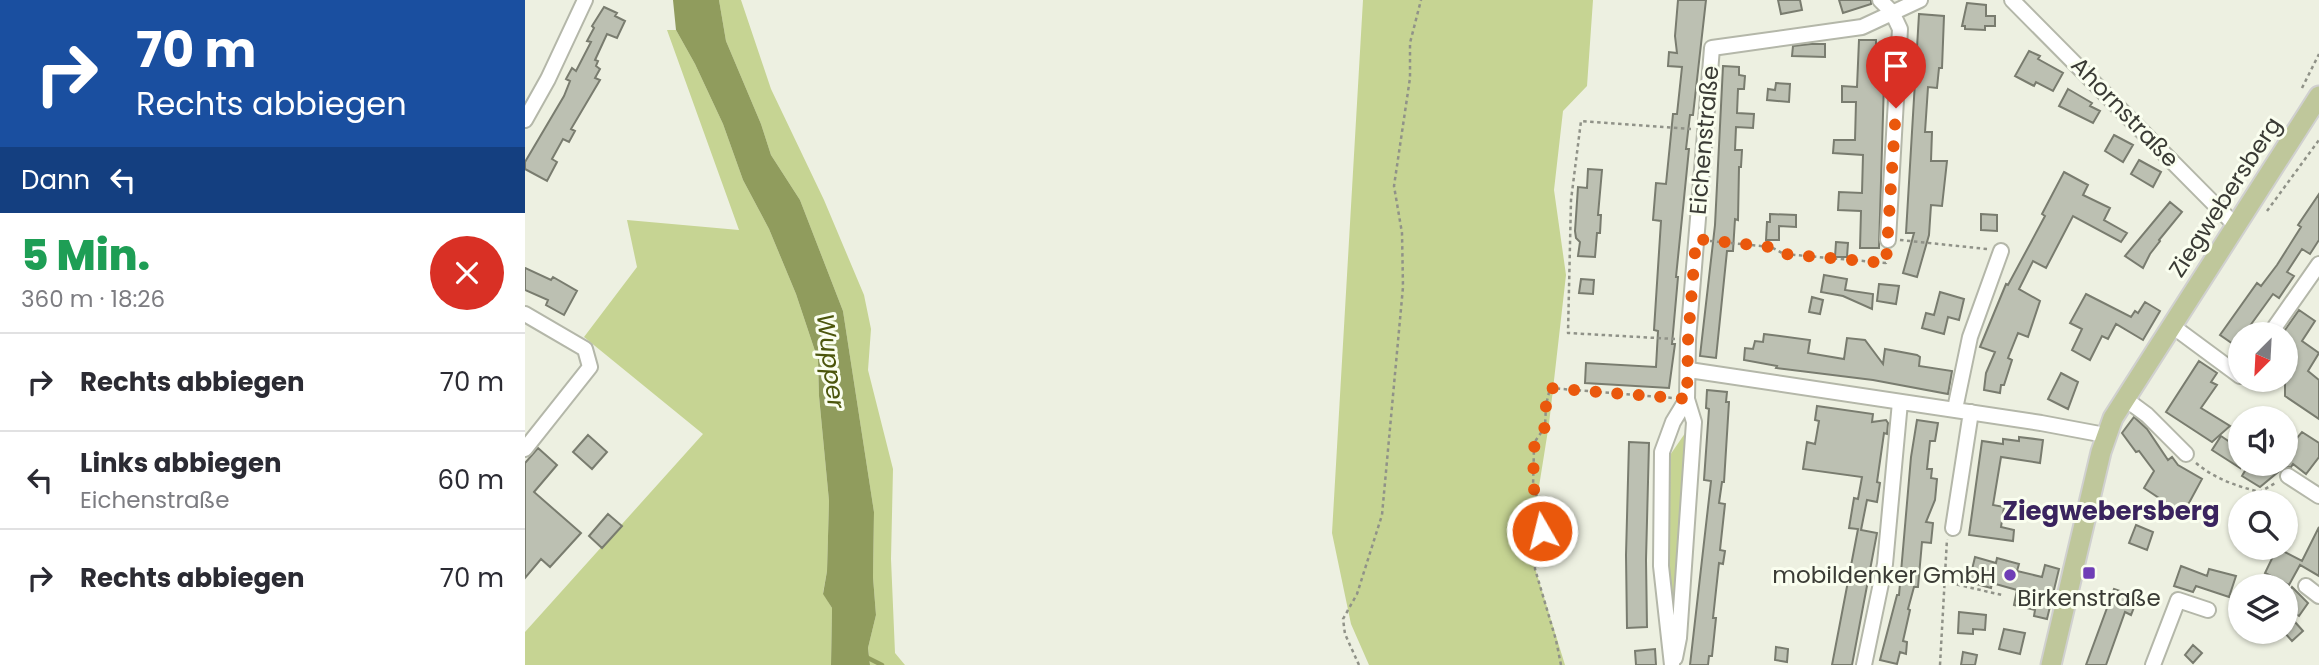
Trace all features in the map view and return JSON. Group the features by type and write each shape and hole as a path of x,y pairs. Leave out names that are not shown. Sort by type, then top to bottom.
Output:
{"main road":[{"name":"Ziegwebersberg","path":"2051,665 2105,435 2124,398 2319,96"},
{"path":"2285,150 2319,116"}],"street":[{"path":"525,120 548,79 585,0"},
{"path":"1880,0 1892,12 1900,29 1888,240"},
{"path":"1892,12 1920,0"},
{"name":"Ahornstraße","path":"2012,0 2236,226"},
{"name":"Eichenstraße","path":"1673,665 1679,638 1694,422 1687,399 1688,340 1712,48 1863,27 1892,12"},
{"path":"1955,410 1970,337 2001,251"},
{"path":"2278,322 2319,264"},
{"path":"525,314 585,349 590,367 525,449"},
{"path":"2171,326 2228,367"},
{"path":"1689,370 2105,435"},
{"path":"2124,398 2147,415 2186,454"},
{"name":"Eichenstraße","path":"1673,665 1661,566 1662,452 1673,422 1687,399"},
{"path":"1864,665 1885,564 1900,402"},
{"path":"1953,528 1971,412"},
{"path":"2288,476 2319,496"},
{"path":"2306,586 2319,596"},
{"path":"2153,665 2178,600 2208,610"}],"path":[{"path":"1359,665 1345,634 1343,619 1357,594 1382,515 1403,287 1402,233 1394,186 1410,78 1411,43 1421,0"},
{"path":"1688,340 1568,333 1571,200 1581,121 1705,131"},
{"path":"1696,239 1771,247 1784,254 1886,263 1888,240 1910,240 2001,251"},
{"path":"1561,665 1535,569 1535,551 1542,531 1543,511 1533,487 1534,448 1545,427 1550,388 1687,399"},
{"path":"2186,454 2209,473 2235,486 2260,492 2288,476"},
{"path":"1940,665 1945,551 1947,531 1953,528"},
{"path":"1950,583 2002,595"}],"shaded area":[{"path":"719,0 741,0 771,89 824,200 864,295 871,329 868,370 893,469 891,559 895,653 905,665 870,665 868,648 876,615 873,577 874,512 843,311 800,200 771,155 726,41"},
{"path":"1363,0 1593,0 1587,86 1563,111 1554,190 1566,275 1549,424 1529,549 1565,665 1369,665 1351,624 1332,533"},
{"path":"667,30 676,30 723,124 743,180 769,229 796,294 818,360 829,501 827,571 823,593 832,608 831,665 525,665 525,632 703,434 584,337 637,267 627,220 739,230"},
{"path":"1690,426 1678,606 1670,607 1665,537 1668,458"}],"water":[{"name":"Wupper","path":"673,0 719,0 726,41 771,155 800,200 843,311 874,512 873,577 876,615 868,648 870,665 831,665 832,608 823,594 827,571 829,501 818,360 796,294 769,229 743,180 723,124 695,64 676,30"}],"building":[{"path":"1678,0 1706,0 1693,115 1690,115 1686,149 1689,149 1676,277 1672,344 1675,344 1669,388 1585,383 1586,363 1656,367 1658,331 1654,330 1661,221 1653,220 1656,183 1666,184 1673,114 1677,114 1682,67 1668,66 1669,52 1677,53 1675,36"},
{"path":"1778,0 1800,0 1802,10 1781,14"},
{"path":"1839,0 1871,0 1871,4 1843,13"},
{"path":"1967,3 1986,5 1986,16 1995,16 1995,26 1985,26 1985,30 1965,29 1965,26 1962,26"},
{"path":"604,7 617,13 615,16 625,21 617,38 607,34 595,60 598,61 596,66 600,69 595,78 600,80 571,129 575,131 569,142 563,139 552,159 557,162 547,181 525,169 525,162 564,96 570,81 566,79 572,68 576,71 591,42 587,41 594,28 592,26"},
{"path":"1919,14 1944,16 1942,68 1939,68 1937,88 1928,87 1925,132 1932,132 1931,161 1947,161 1942,206 1931,205 1929,235 1917,277 1903,273 1914,233 1906,233"},
{"path":"1859,40 1876,40 1876,48 1885,48 1879,248 1860,248 1861,211 1838,210 1839,192 1862,193 1863,155 1833,153 1834,140 1855,140 1856,102 1842,102 1842,86 1857,87"},
{"path":"1825,44 1825,57 1792,56 1793,46"},
{"path":"2029,51 2063,73 2053,91 2036,82 2034,86 2015,76"},
{"path":"1723,66 1739,67 1739,75 1745,76 1744,89 1738,89 1737,113 1754,114 1753,128 1736,127 1735,150 1742,150 1738,220 1735,219 1733,251 1727,251 1716,358 1700,356 1715,225"},
{"path":"1776,83 1790,84 1789,102 1767,100 1768,89 1775,90"},
{"path":"2068,89 2100,111 2093,123 2059,106"},
{"path":"2114,135 2133,145 2123,162 2105,151"},
{"path":"2139,160 2161,172 2153,187 2131,174"},
{"path":"1588,169 1602,170 1598,215 1601,215 1600,233 1597,233 1595,257 1578,256 1580,242 1575,231 1578,187 1587,188"},
{"path":"2064,172 2088,185 2083,195 2110,208 2104,220 2127,233 2121,242 2073,216 2046,268 2033,261 2019,289 2040,301 2028,337 2018,333 2008,358 2012,360 2000,393 1984,390 1986,373 1995,352 1980,347 2006,284 2008,285 2045,216 2042,214"},
{"path":"2319,194 2319,240 2310,254 2302,249 2287,272 2294,276 2279,298 2273,294 2253,322 2229,322 2257,283 2261,286 2277,265 2301,227 2298,225"},
{"path":"2170,202 2182,212 2159,240 2143,268 2125,256"},
{"path":"1770,214 1796,215 1796,227 1779,226 1779,240 1766,240"},
{"path":"1981,214 1997,215 1997,231 1981,230"},
{"path":"1836,242 1848,243 1847,257 1835,257"},
{"path":"525,268 551,280 553,277 577,291 564,315 546,305 548,300 525,290"},
{"path":"1824,275 1847,279 1845,290 1873,294 1872,309 1843,296 1821,292"},
{"path":"1581,279 1594,280 1593,294 1579,293"},
{"path":"1879,284 1899,286 1896,304 1877,301"},
{"path":"1940,292 1964,299 1959,320 1948,317 1944,334 1922,328 1926,313 1934,315"},
{"path":"2086,294 2131,317 2135,311 2138,313 2145,302 2160,311 2143,340 2116,324 2108,339 2102,336 2090,360 2072,350 2082,329 2070,323"},
{"path":"1812,297 1823,300 1820,314 1809,312"},
{"path":"2299,310 2315,321 2302,341 2319,353 2308,371 2319,380 2319,419 2285,396 2285,392 2298,392 2298,322 2291,322"},
{"path":"2228,324 2228,340 2220,335"},
{"path":"1764,334 1810,340 1808,353 1844,359 1847,338 1865,340 1883,364 1885,349 1917,355 1920,357 1919,366 1952,371 1948,394 1873,380 1776,368 1777,366 1744,360 1745,348 1753,349 1755,341 1763,342"},
{"path":"2199,361 2217,373 2211,382 2217,385 2201,408 2228,425 2228,428 2212,442 2166,412"},
{"path":"2061,373 2078,382 2068,409 2048,399"},
{"path":"1707,390 1727,392 1726,402 1729,402 1724,482 1719,503 1725,504 1720,550 1725,551 1723,564 1719,563 1712,656 1709,656 1708,665 1690,665 1711,481 1704,480 1709,409 1706,408"},
{"path":"1817,406 1873,414 1872,422 1886,420 1888,423 1877,482 1880,483 1877,502 1867,500 1861,530 1877,533 1852,665 1832,665 1858,529 1849,528 1854,498 1858,499 1862,477 1803,469 1807,442 1815,444 1819,421 1815,420"},
{"path":"2134,417 2147,429 2168,460 2172,457 2178,465 2202,479 2183,514 2144,488 2154,471 2122,433"},
{"path":"1917,420 1938,423 1935,441 1930,441 1927,469 1932,469 1931,478 1937,479 1935,500 1926,522 1933,523 1931,543 1922,542 1918,587 1914,587 1903,641 1907,642 1906,654 1900,652 1897,664 1880,660 1899,595 1911,457"},
{"path":"2302,432 2319,443 2319,457 2306,474 2298,468 2298,437"},
{"path":"588,435 607,452 592,469 573,452"},
{"path":"2221,436 2228,441 2228,460 2212,450"},
{"path":"2019,437 2043,440 2040,463 2001,457 1993,505 2004,507 2001,527 2014,530 2013,541 1969,535 1982,441 2003,444 2003,439 2019,441"},
{"path":"1629,442 1649,443 1647,627 1627,628 1626,555"},
{"path":"538,448 557,465 534,492 581,533 550,567 541,559 525,578 525,463"},
{"path":"2242,476 2273,476 2260,487"},
{"path":"608,514 622,526 602,548 589,536"},
{"path":"2136,525 2153,532 2147,550 2129,543"},
{"path":"2319,527 2319,576 2300,565 2295,574 2265,573 2271,560 2302,561"},
{"path":"1975,557 1996,563 1997,558 2019,564 2017,571 2042,577 2045,565 2059,569 2047,619 2034,616 2035,610 2014,605 2017,590 1992,583 1991,588 1969,582"},
{"path":"2181,566 2207,576 2209,569 2228,574 2228,597 2196,586 2193,592 2174,586"},
{"path":"2114,589 2138,597 2131,615 2125,612 2106,665 2086,665"},
{"path":"2298,593 2308,603 2298,615"},
{"path":"1959,612 1986,615 1985,630 1973,629 1973,634 1958,633"},
{"path":"2004,629 2025,633 2020,654 1999,649"},
{"path":"2193,645 2202,653 2193,663 2185,655"},
{"path":"1776,647 1788,649 1787,662 1775,660"},
{"path":"1655,649 1656,665 1636,665 1635,651"},
{"path":"1963,652 1977,655 1975,665 1961,665"}],"waterway":[{"path":"864,656 882,665"}],"place":[{"name":"Birkenstraße","path":"2089,573"},
{"name":"mobildenker GmbH","path":"2010,575"}],"district":[{"name":"Ziegwebersberg","path":"2111,511"}],"route":[{"path":"1542,531 1543,511 1533,487 1534,448 1545,427 1550,388 1687,399 1688,340 1696,239 1771,247 1784,254 1886,263 1896,108"}]}
